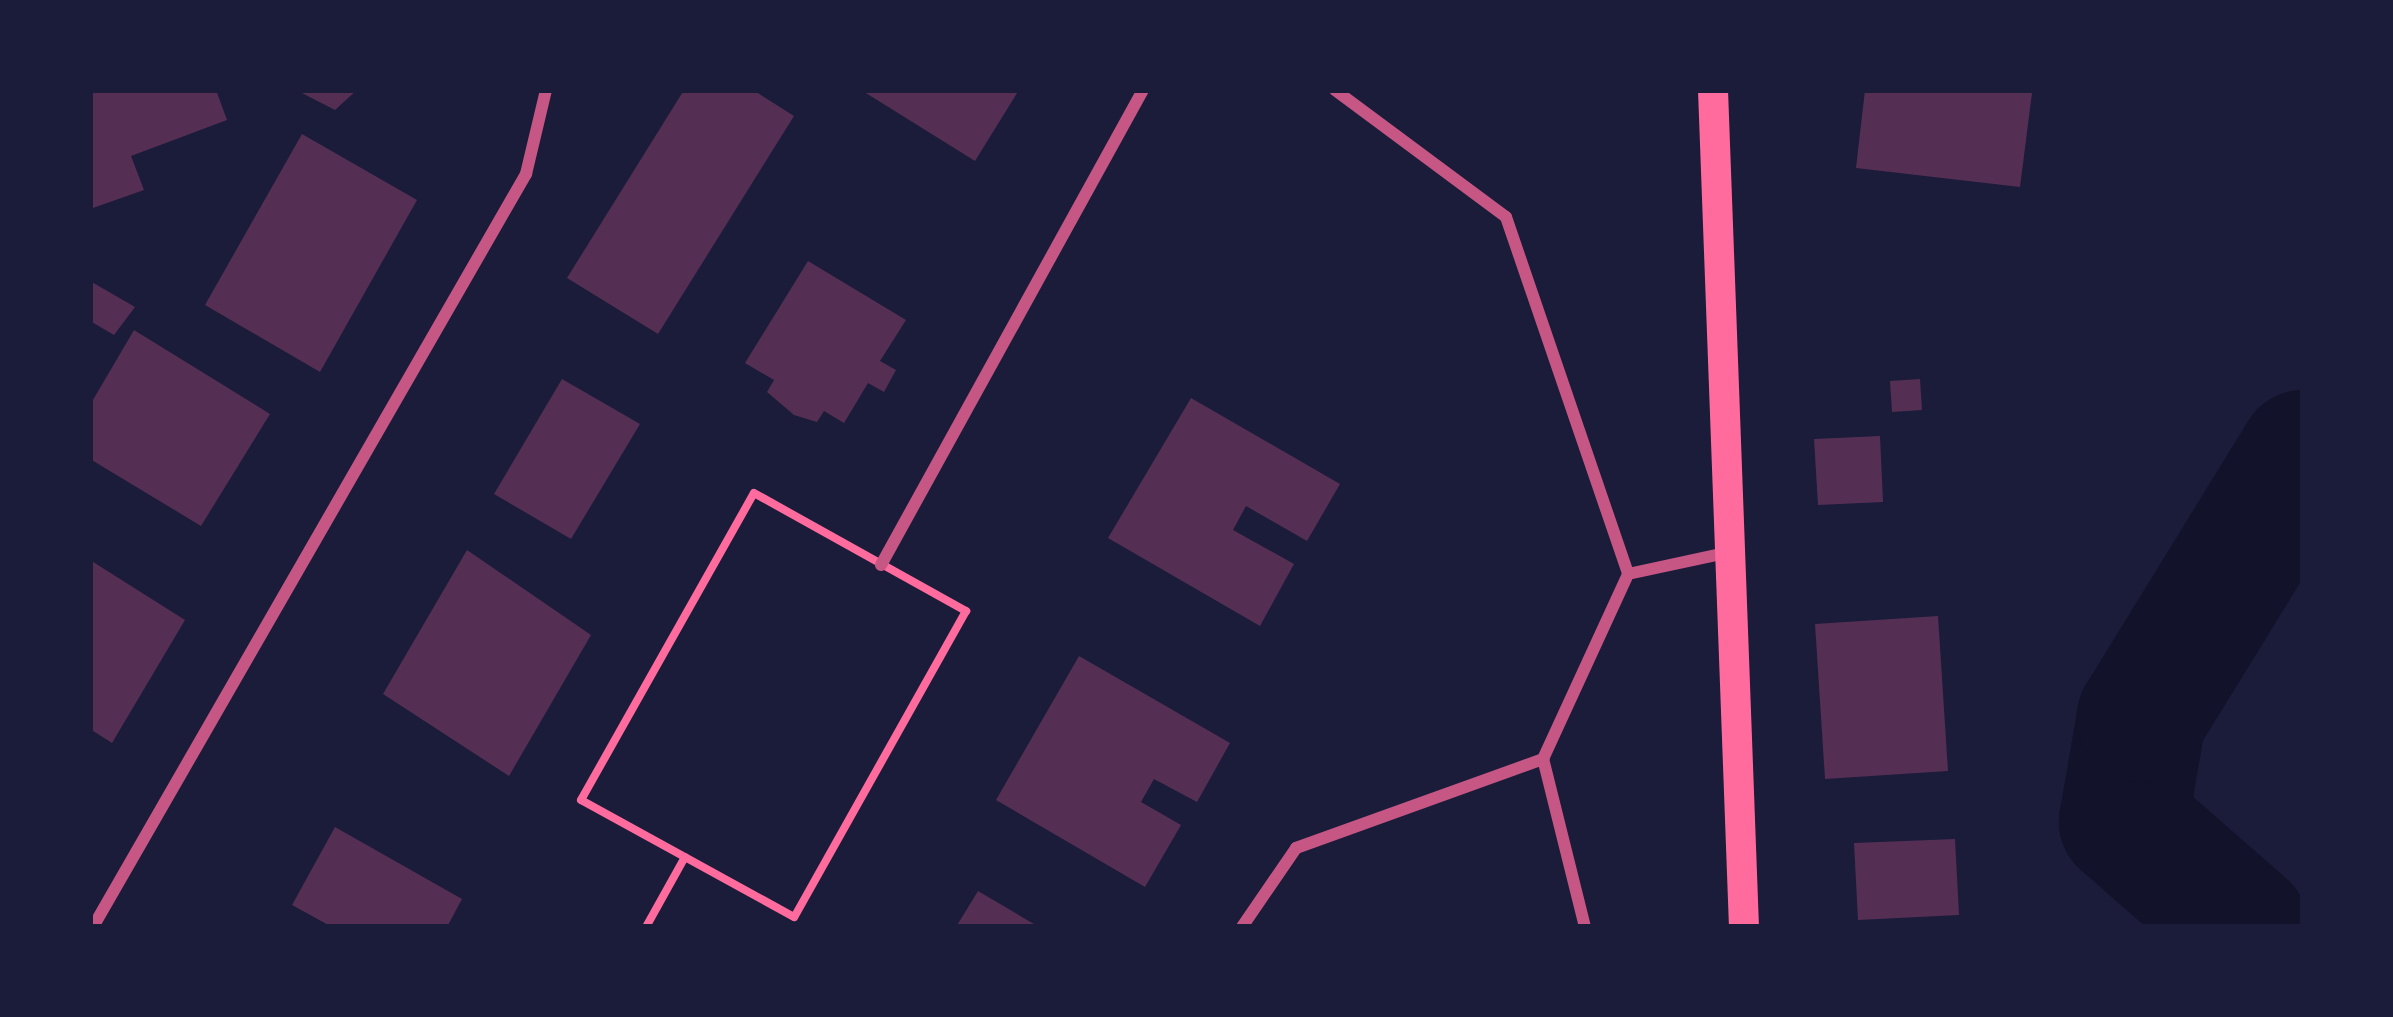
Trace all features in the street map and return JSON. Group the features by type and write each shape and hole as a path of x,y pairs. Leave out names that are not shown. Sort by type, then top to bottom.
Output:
{"main road":[{"path":"1713,90 1744,927"}],"street":[{"path":"92,927 526,174 546,90"},
{"path":"881,565 1143,90"},
{"path":"1335,90 1506,217 1628,574 1543,759 1585,927"},
{"path":"1628,574 1732,552"},
{"path":"1242,927 1295,848 1543,759"}],"path":[{"path":"754,493 965,611 794,917 685,857 581,800 754,493"},
{"path":"646,927 685,857"}],"building":[{"path":"90,90 216,90 227,120 131,156 144,190 90,209"},
{"path":"296,90 357,90 335,110"},
{"path":"684,90 753,90 794,116 658,334 567,278"},
{"path":"861,90 1019,90 975,161"},
{"path":"1865,90 2032,93 2020,187 1856,168"},
{"path":"302,134 417,200 320,372 205,305"},
{"path":"808,261 906,320 880,361 896,370 884,392 868,383 844,423 824,411 817,422 794,415 767,392 774,380 745,363"},
{"path":"90,281 135,307 114,335 90,321"},
{"path":"134,330 270,414 201,526 90,459 90,405"},
{"path":"562,379 640,424 571,539 494,494"},
{"path":"1920,379 1922,410 1892,412 1890,381"},
{"path":"1191,398 1340,484 1307,541 1246,506 1233,530 1294,564 1260,626 1108,538"},
{"path":"1880,436 1883,502 1818,505 1814,439"},
{"path":"467,550 591,635 509,776 383,694"},
{"path":"90,560 185,620 112,743 90,729"},
{"path":"1938,616 1948,771 1825,779 1815,624"},
{"path":"1079,656 1230,743 1197,802 1154,779 1141,802 1181,825 1145,887 996,800"},
{"path":"335,827 462,899 447,927 332,927 292,905"},
{"path":"1955,839 1959,915 1858,920 1854,843"},
{"path":"978,891 1039,927 956,927"}],"waterway":[{"path":"2244,927 2123,821 2141,717 2303,454"}]}
